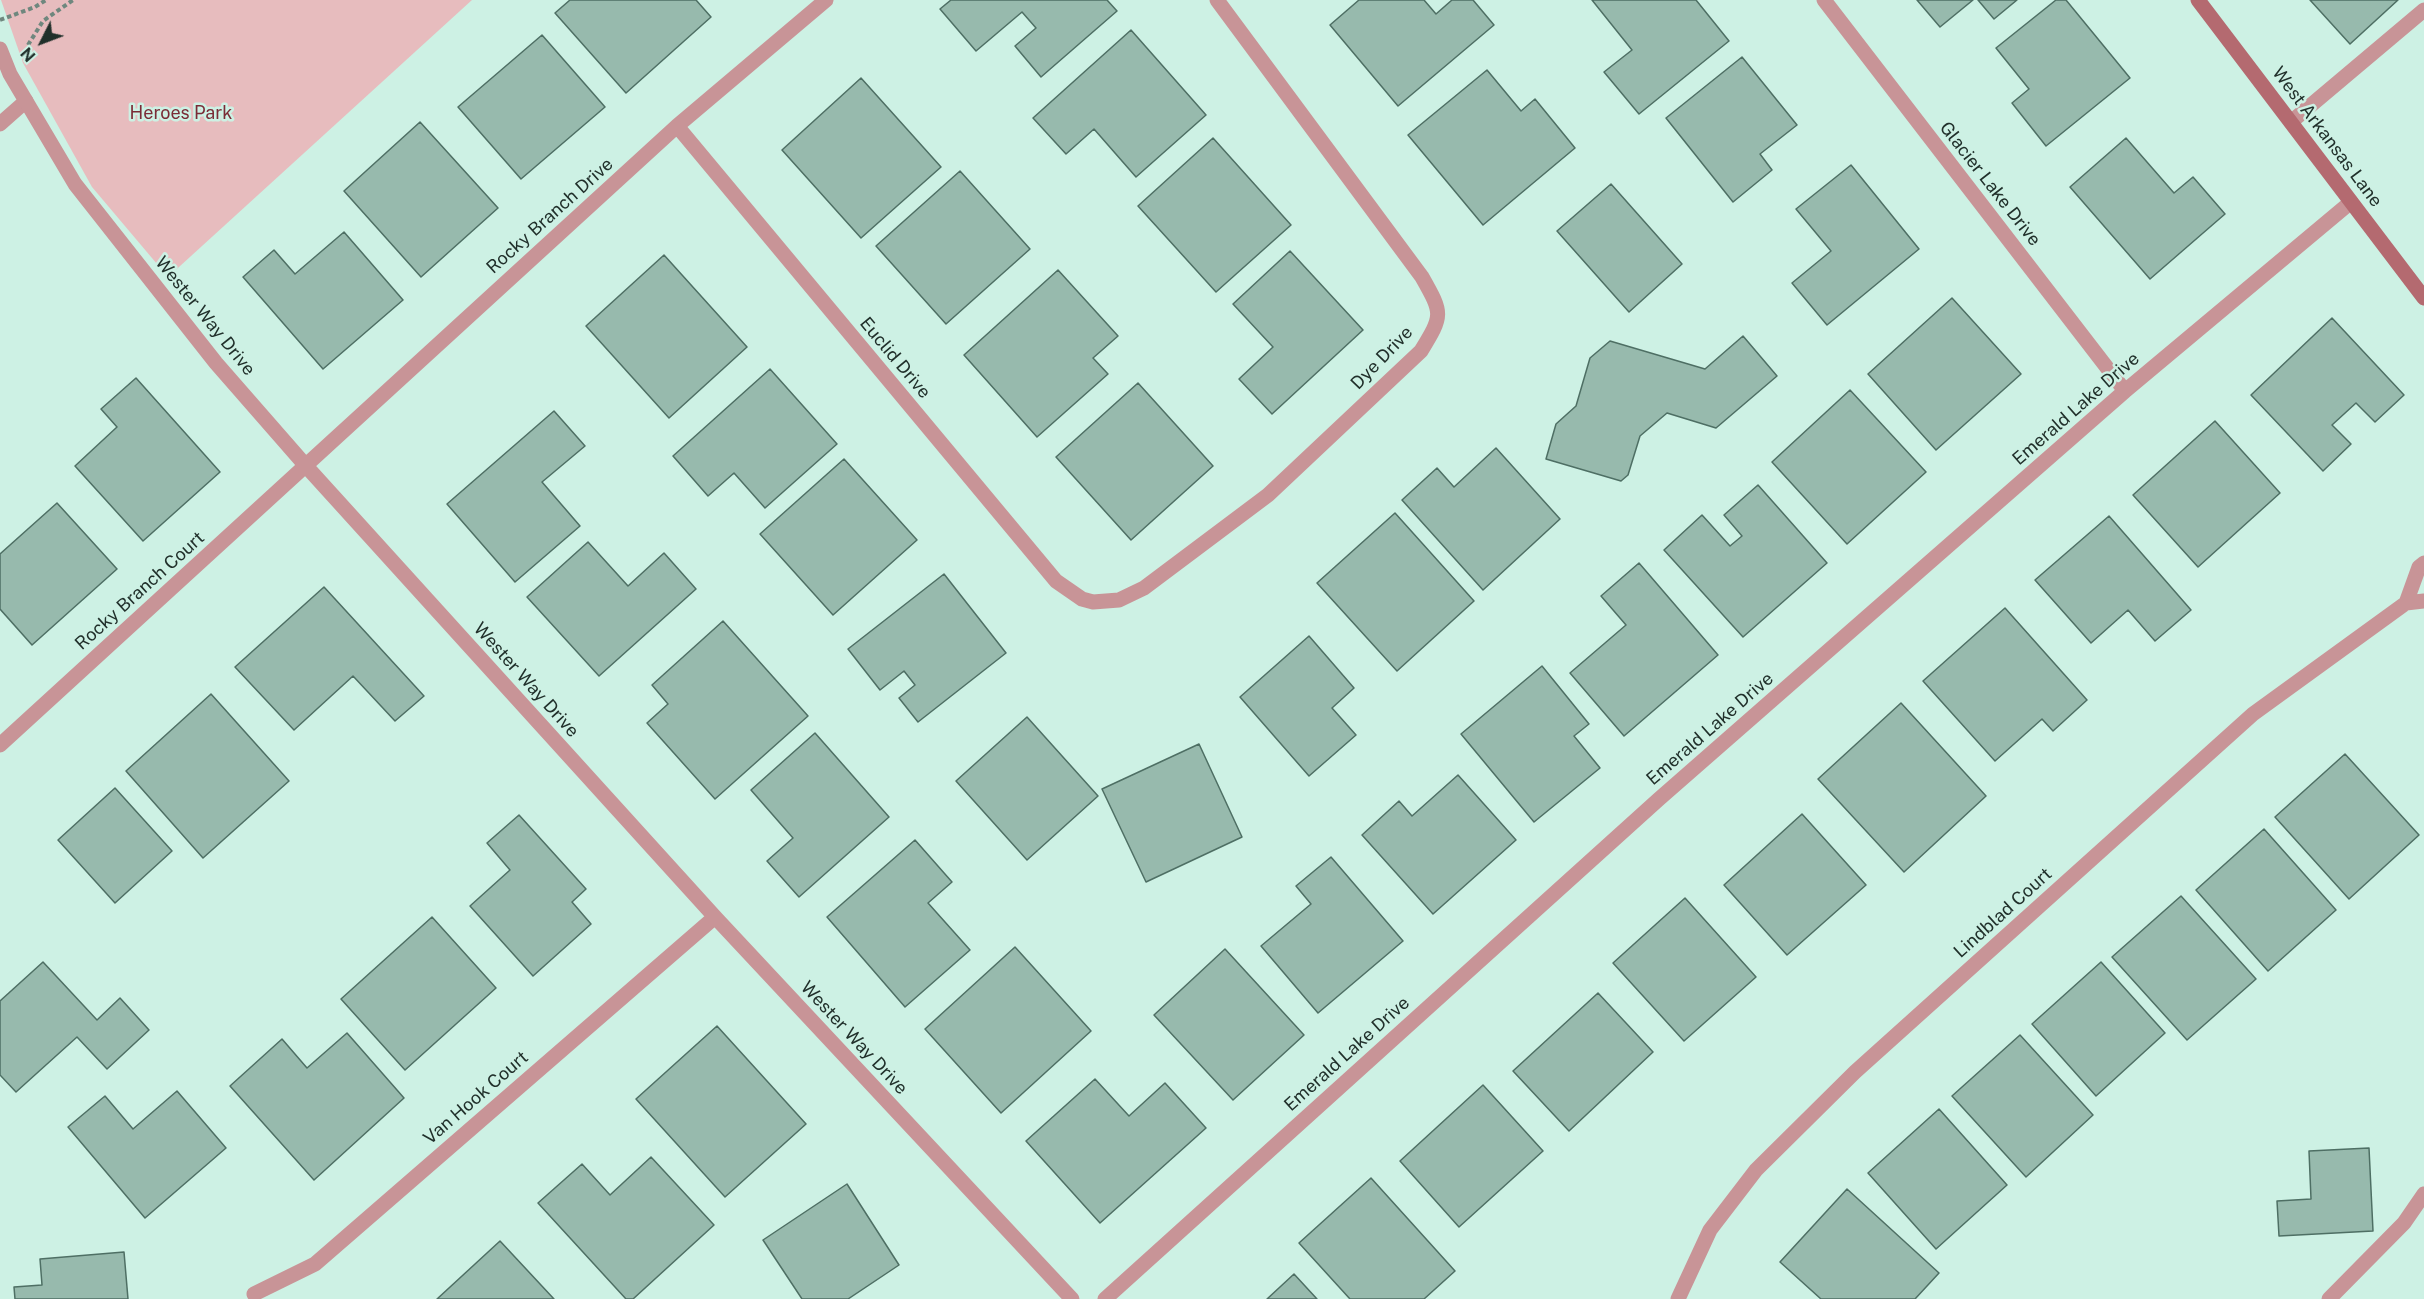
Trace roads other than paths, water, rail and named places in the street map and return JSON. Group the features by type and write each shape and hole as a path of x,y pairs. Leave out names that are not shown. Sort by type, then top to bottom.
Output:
{"main road":[{"name":"West Arkansas Lane","path":"2198,0 2424,298"}],"street":[{"name":"Rocky Branch Drive","path":"306,466 677,126 826,0"},
{"name":"Dye Drive","path":"1093,602 1119,600 1144,588 1268,495 1421,351 1436,327 1439,306 1422,277 1217,0"},
{"name":"Glacier Lake Drive","path":"1824,0 2126,391"},
{"path":"2291,122 2424,10"},
{"name":"Wester Way Drive","path":"1,56 75,184 216,363 306,466 715,917 1072,1299"},
{"path":"0,124 26,100"},
{"name":"Euclid Drive","path":"677,126 1027,549 1056,581 1082,599 1093,602"},
{"name":"Emerald Lake Drive","path":"1105,1299 1659,799 2126,391 2351,202"},
{"name":"Rocky Branch Court","path":"0,745 306,466"},
{"path":"2406,603 2419,567 2424,563"},
{"name":"Lindblad Court","path":"1678,1299 1710,1230 1756,1170 1855,1072 2253,714 2406,603 2424,601"},
{"name":"Van Hook Court","path":"254,1294 315,1264 715,917"},
{"path":"2329,1299 2404,1223 2424,1194"}],"park label":[{"name":"Heroes Park","path":"181,113"}]}
